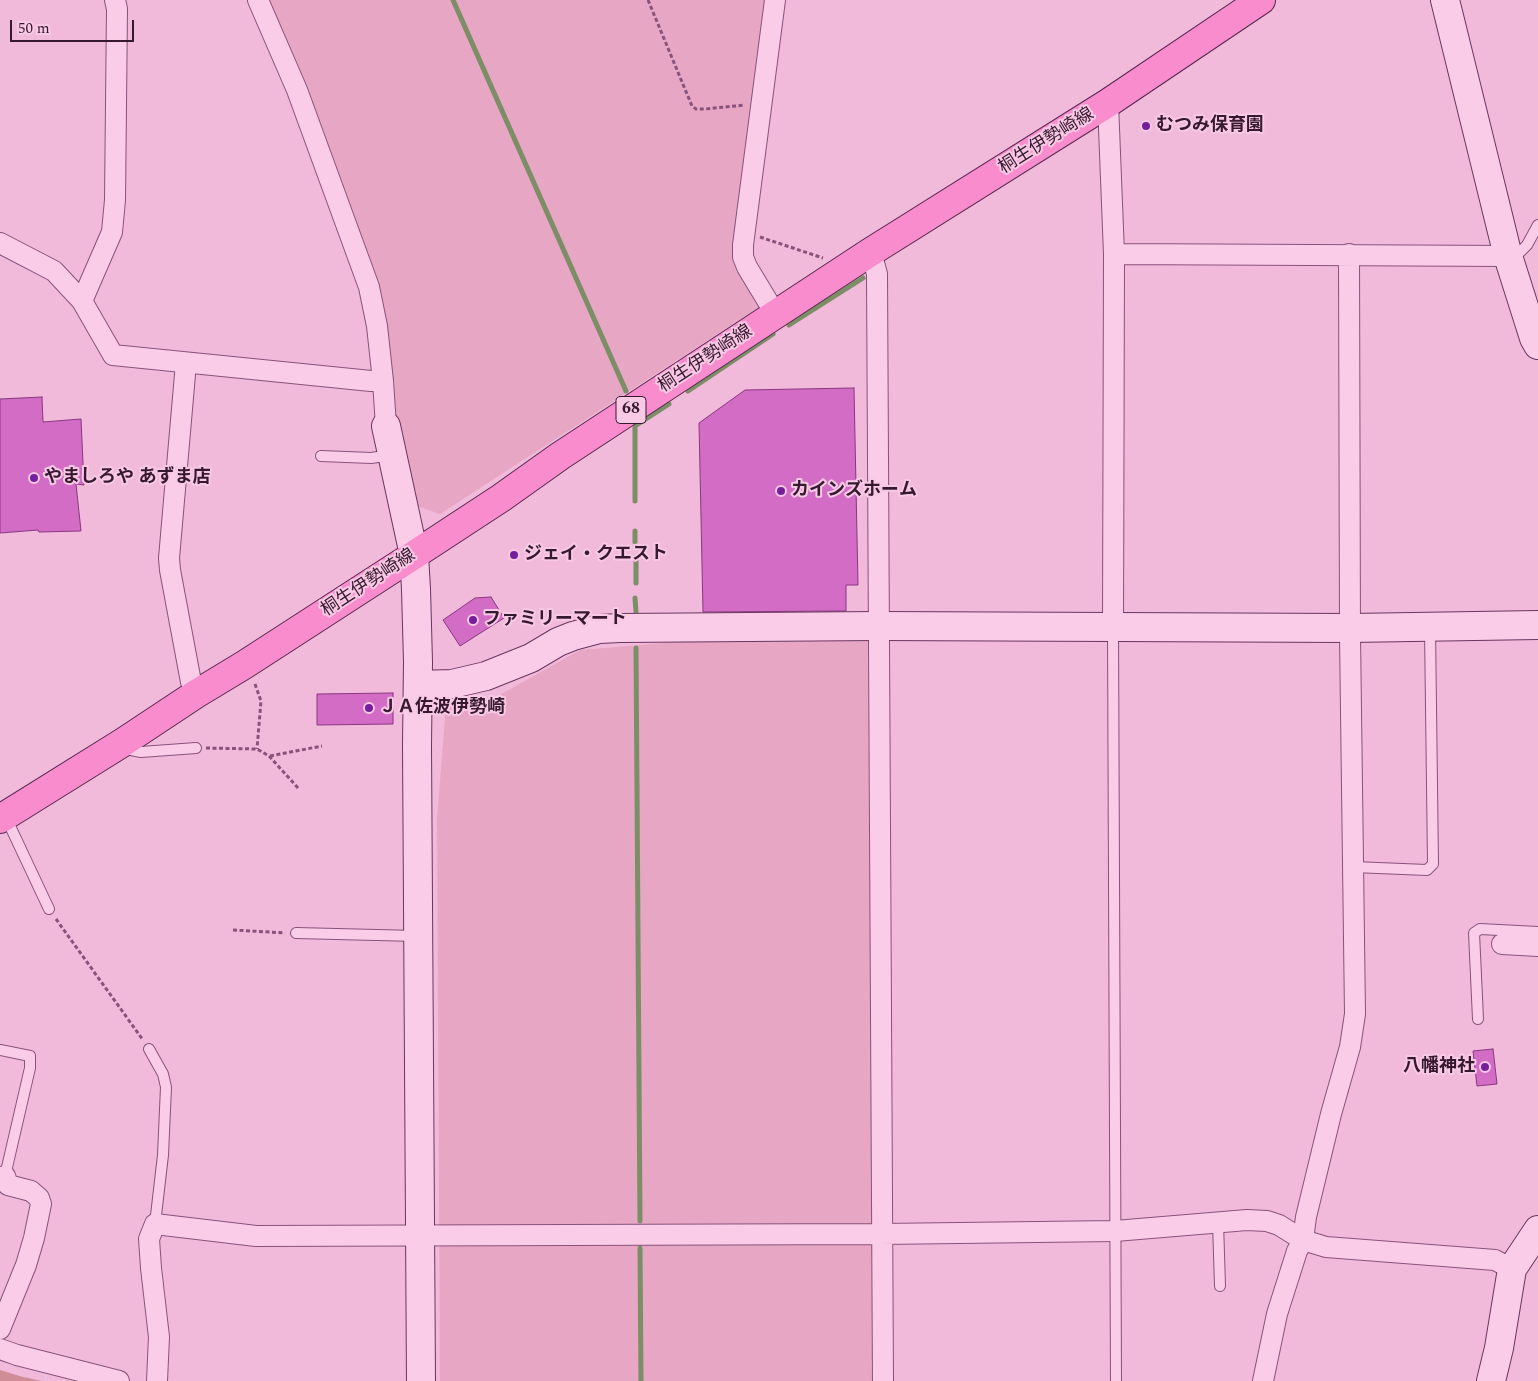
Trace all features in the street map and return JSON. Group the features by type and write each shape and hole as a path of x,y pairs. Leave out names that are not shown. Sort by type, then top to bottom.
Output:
{"main road":[{"name":"桐生伊勢崎線","path":"1,816 122,743 414,556 560,456 776,314 869,253 1108,103 1261,0"}],"street":[{"path":"82,301 112,232 115,200 116,0"},
{"path":"258,0 297,90 369,287 377,326 386,426 414,556 418,685 421,1381"},
{"path":"775,0 743,257 747,267 776,314"},
{"path":"1445,0 1508,256 1534,338 1538,345"},
{"path":"1108,103 1114,254 1113,627"},
{"path":"0,243 54,271 82,301 112,355 383,381"},
{"path":"869,253 877,274 883,1381"},
{"path":"1114,254 1508,256"},
{"path":"1263,1381 1277,1314 1297,1251 1303,1240 1306,1217 1331,1114 1350,1047 1355,1014 1350,628 1349,254"},
{"path":"186,363 169,558 191,682 196,694"},
{"path":"418,685 452,684 486,676 531,658 558,642 599,629 878,626 1350,628 1538,625"},
{"path":"1502,944 1538,946"},
{"path":"0,1329 26,1265 41,1204 39,1198 31,1191 4,1182"},
{"path":"157,1381 160,1337 151,1268 150,1239 155,1224 256,1236 881,1234 1115,1231 1248,1220 1267,1221 1279,1225 1303,1240 1326,1247 1495,1260 1528,1252"},
{"path":"1491,1381 1528,1252"},
{"path":"0,1350 17,1356 119,1381"}],"lane":[{"path":"1508,256 1520,252 1527,245 1538,225"},
{"path":"321,456 371,458 392,455"},
{"path":"1113,627 1116,1381"},
{"path":"1353,867 1426,870 1433,864 1430,627"},
{"path":"122,743 130,750 141,752 196,748"},
{"path":"1,816 10,826 49,909"},
{"path":"1478,1019 1474,933 1480,929 1538,932"},
{"path":"296,933 419,936"},
{"path":"149,1048 164,1074 166,1087 163,1155 155,1224"},
{"path":"0,1050 30,1056 30,1068 4,1182"},
{"path":"1218,1222 1220,1286"}],"path":[{"path":"648,0 692,106 696,109 761,103"},
{"path":"745,233 753,234 827,260 834,264 840,272"},
{"path":"244,666 255,684 261,701 257,749"},
{"path":"269,756 322,746"},
{"path":"196,748 257,749 269,756 299,790"},
{"path":"49,909 149,1048"},
{"path":"233,930 296,933"}],"shaded area":[{"path":"262,0 768,0 734,255 759,307 440,514 417,506 392,417 387,362"},
{"path":"868,641 877,1381 440,1381 437,818 446,706 498,696 580,650 676,642"},
{"path":"0,1370 23,1377 42,1381 0,1381"}],"building":[{"path":"854,388 858,585 846,585 846,611 703,612 699,423 745,390"},
{"path":"42,397 43,422 81,419 84,485 76,484 81,531 39,532 38,530 0,533 0,399"},
{"path":"491,597 504,618 460,646 443,620 475,598"},
{"path":"393,693 393,724 317,725 317,694"},
{"name":"八幡神社","path":"1493,1049 1497,1084 1477,1086 1473,1051"}],"waterway":[{"path":"453,0 626,391"},
{"path":"789,325 863,278"},
{"path":"688,391 773,334"},
{"path":"635,501 635,426 669,404"},
{"path":"635,531 635,542"},
{"path":"636,557 636,583"},
{"path":"635,598 636,612"},
{"path":"636,648 640,1221"},
{"path":"640,1248 641,1381"}],"place":[{"name":"むつみ保育園","path":"1146,126"},
{"name":"やましろや あずま店","path":"34,478"},
{"name":"カインズホーム","path":"781,491"},
{"name":"ジェイ・クエスト","path":"514,555"},
{"name":"ファミリーマート","path":"473,620"},
{"name":"ＪＡ佐波伊勢崎","path":"369,708"},
{"name":"八幡神社","path":"1485,1067"}]}
